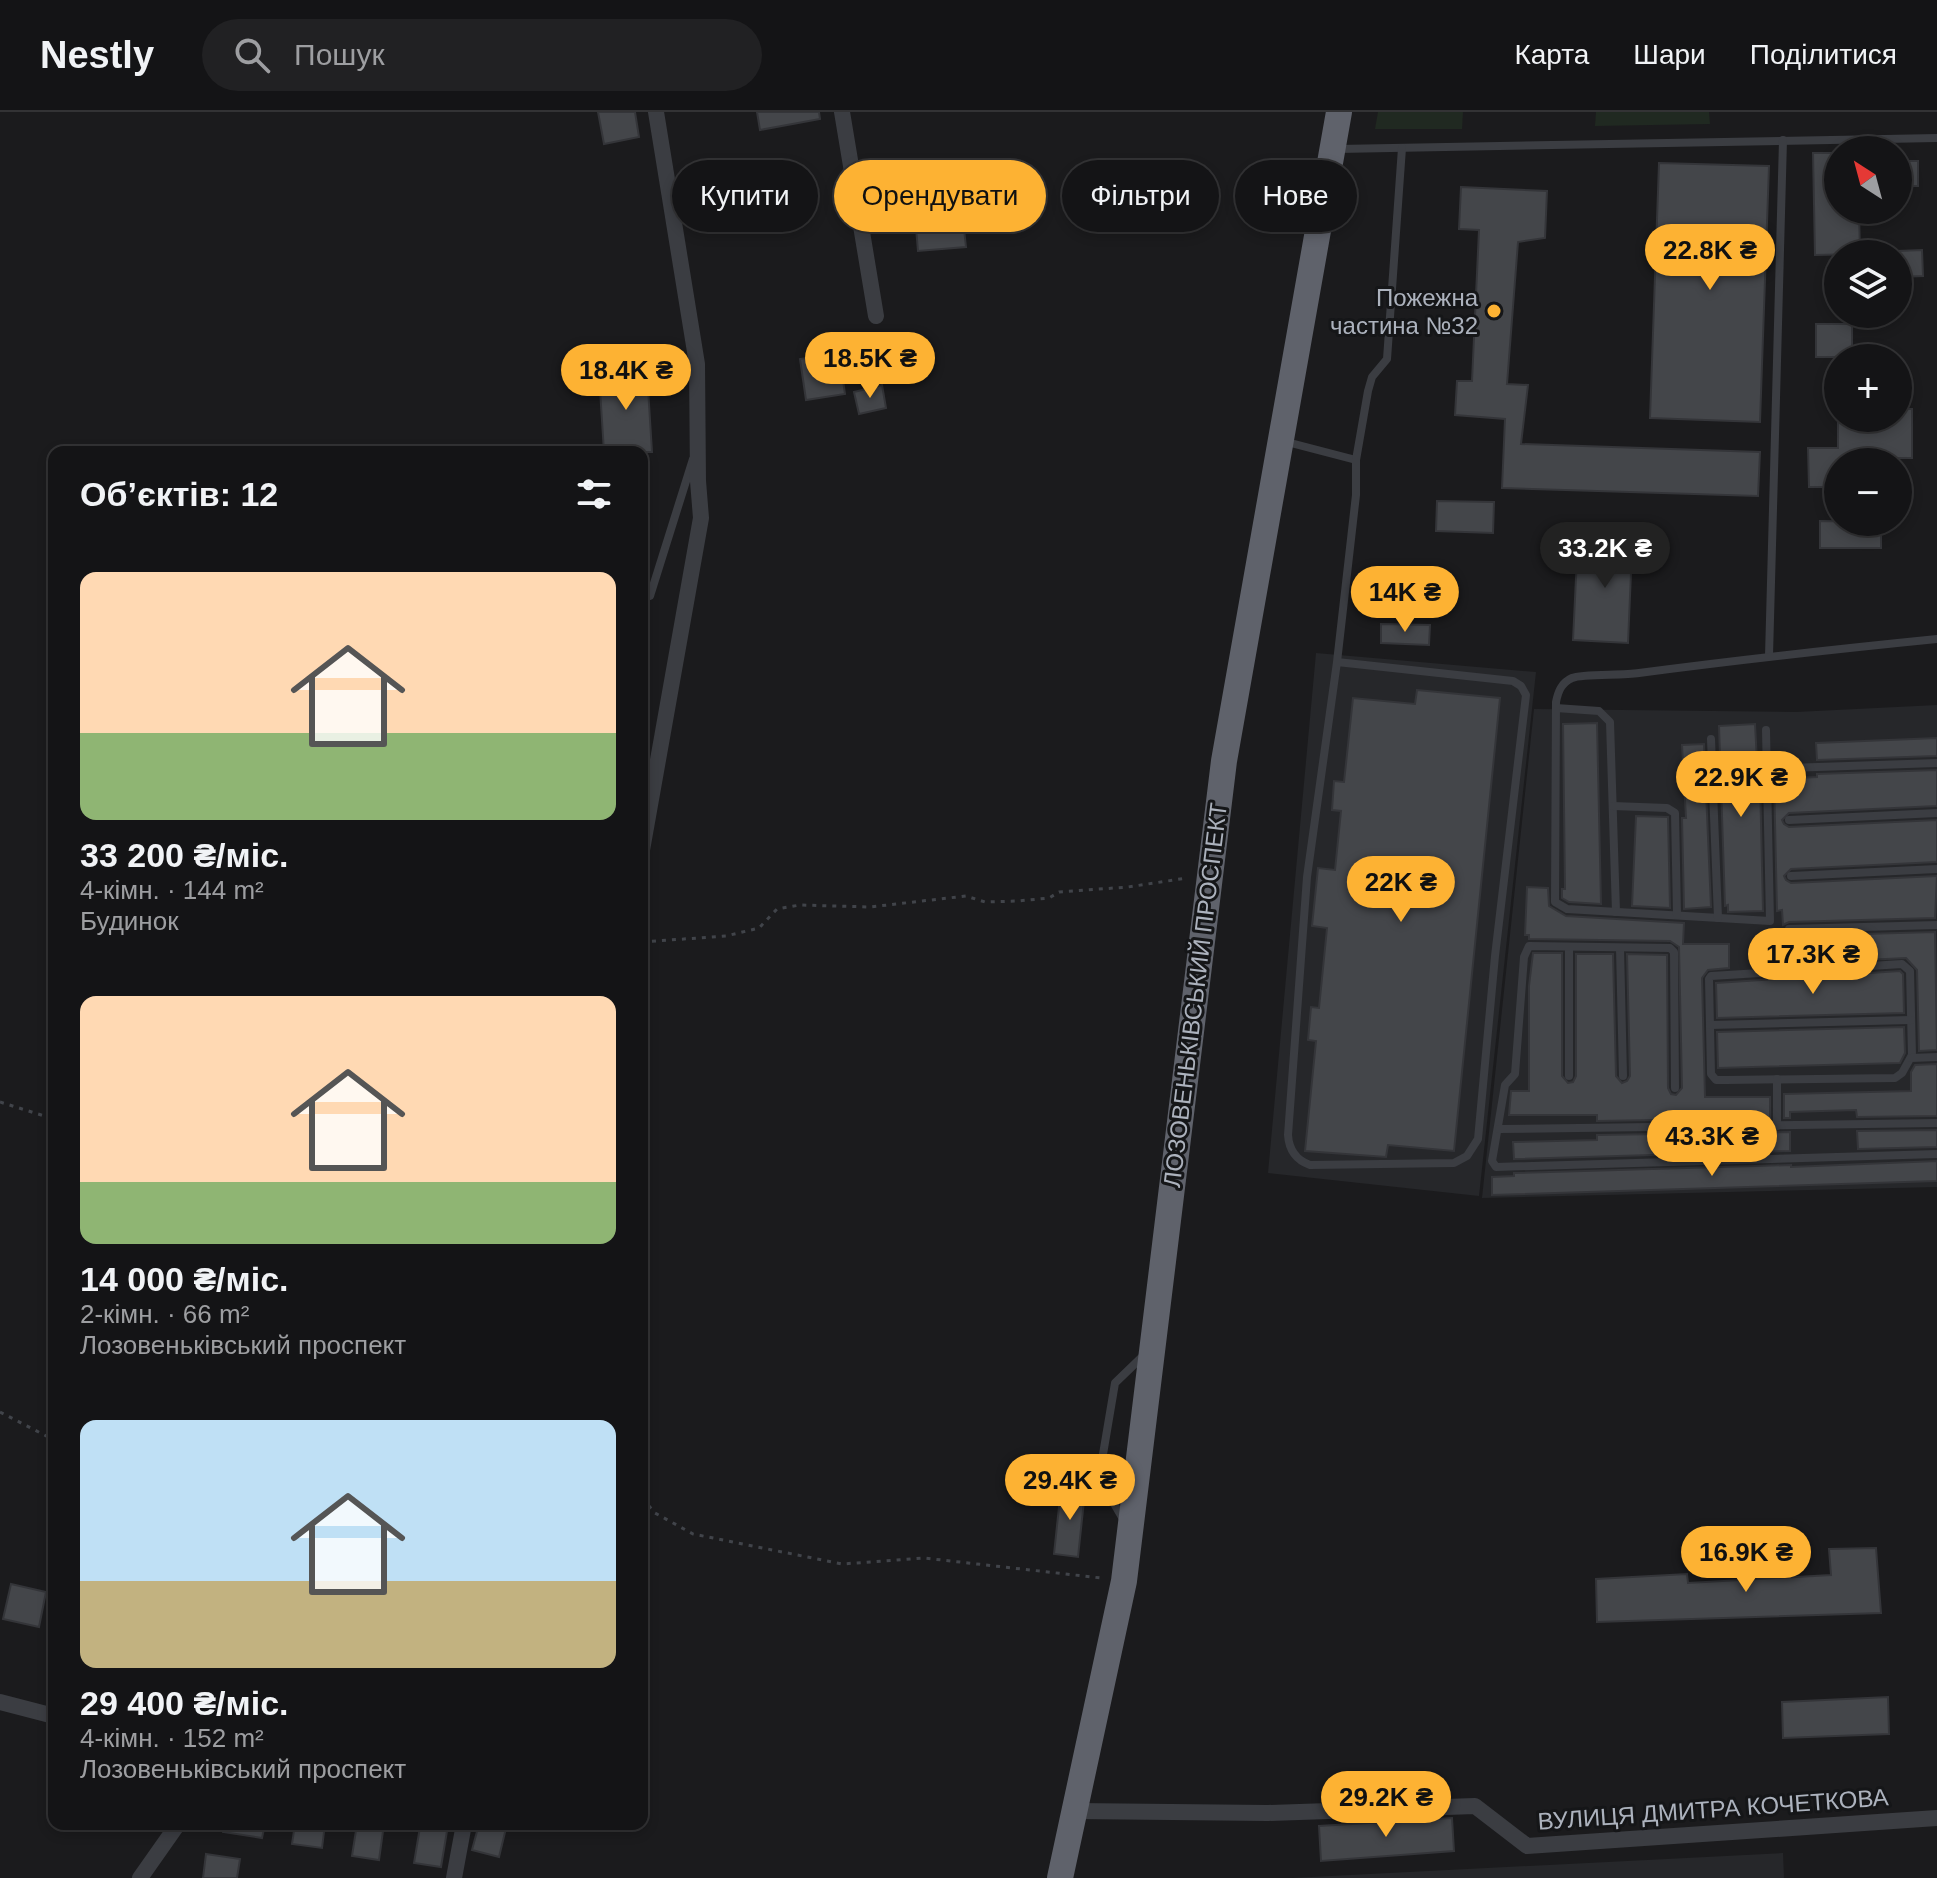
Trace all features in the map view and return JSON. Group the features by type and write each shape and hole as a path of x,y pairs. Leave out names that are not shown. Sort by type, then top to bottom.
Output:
{"highway":[{"name":"ЛОЗОВЕНЬКІВСЬКИЙ ПРОСПЕКТ","path":"1060,1878 1124,1581 1224,761 1339,112"}],"street":[{"path":"648,816 701,518 697,364 656,112"},
{"path":"842,112 876,316"},
{"path":"0,1702 48,1714"},
{"name":"ВУЛИЦЯ ДМИТРА КОЧЕТКОВА","path":"1074,1811 1268,1813 1475,1806 1527,1846 1937,1818"},
{"path":"140,1878 174,1830"},
{"path":"454,1878 463,1830"}],"lane":[{"path":"1332,149 1937,138"},
{"path":"1769,656 1783,140"},
{"path":"1337,662 1513,681 1521,686 1526,695 1495,956 1478,1139 1472,1151 1454,1163 1310,1165 1296,1157 1289,1143 1307,877 1337,662 1356,495 1356,460 1372,377 1387,359 1402,148"},
{"path":"1280,441 1356,460"},
{"path":"650,596 697,445"},
{"path":"1766,730 1770,921 1567,909 1555,902 1556,708 1557,693 1562,685 1577,676 1618,676 1769,656 1937,639"},
{"path":"1556,708 1599,711 1608,717 1611,727 1616,912"},
{"path":"1711,739 1718,918"},
{"path":"1788,768 1937,763"},
{"path":"1613,806 1667,808 1675,813 1677,915"},
{"path":"1789,820 1937,813"},
{"path":"1791,876 1937,869"},
{"path":"1789,929 1937,925"},
{"path":"1675,1088 1674,952 1670,948 1529,946 1524,957 1515,1074 1505,1085 1492,1161 1496,1167 1937,1154"},
{"path":"1569,947 1569,1076"},
{"path":"1620,948 1623,1076"},
{"path":"1902,964 1910,971 1911,1020 1911,1058 1895,1078 1716,1080 1711,1074 1711,976 1902,964"},
{"path":"1710,1025 1911,1020"},
{"path":"1911,1058 1937,1057"},
{"path":"1777,1079 1777,1126"},
{"path":"1499,1129 1937,1123"},
{"path":"1130,1531 1099,1478 1115,1383 1152,1347"}],"path":[{"path":"648,942 726,936 759,928 777,909 800,905 870,907 966,896 985,902 1018,901 1049,898 1059,892 1128,887 1210,873"},
{"path":"0,1102 48,1117"},
{"path":"0,1412 48,1438"},
{"path":"648,1505 655,1513 693,1534 842,1564 924,1558 1124,1581"}],"shaded area":[{"path":"1378,112 1463,112 1462,129 1375,129"},
{"path":"1596,112 1709,112 1710,124 1595,126"},
{"path":"1316,653 1536,672 1479,1196 1268,1173"},
{"path":"1937,705 1937,1187 1482,1198 1534,709 1796,712"},
{"path":"1783,1853 1784,1878 1292,1878"}],"building":[{"path":"598,112 635,112 639,137 604,144"},
{"path":"757,112 819,112 820,119 760,130"},
{"path":"1813,153 1824,153 1824,224 1859,224 1860,240 1824,240 1824,255 1815,255"},
{"path":"1912,161 1918,161 1918,186 1912,186"},
{"path":"1659,163 1769,166 1760,422 1650,418"},
{"path":"1461,187 1547,191 1545,238 1518,242 1507,384 1528,385 1521,444 1760,452 1758,496 1502,488 1505,419 1455,415 1457,381 1472,381 1479,230 1459,229"},
{"path":"916,232 964,232 966,247 918,251"},
{"path":"1912,250 1922,250 1923,276 1912,276"},
{"path":"1816,324 1824,324 1824,328 1852,328 1852,344 1824,344 1824,357 1816,357"},
{"path":"839,353 845,394 806,400 800,359"},
{"path":"647,372 652,452 648,452 648,446 604,446 599,374"},
{"path":"882,385 886,408 859,414 854,392"},
{"path":"1838,432 1912,432 1912,448 1838,448"},
{"path":"1808,448 1824,448 1824,487 1809,487"},
{"path":"1437,501 1494,502 1493,533 1436,531"},
{"path":"1820,521 1824,521 1824,536 1881,536 1881,548 1820,548"},
{"path":"1606,525 1633,526 1628,643 1573,640 1577,557 1604,558"},
{"path":"1381,624 1430,625 1429,645 1381,643"},
{"path":"1417,690 1500,698 1454,1151 1388,1145 1386,1157 1305,1151 1316,1041 1308,1040 1311,1007 1319,1008 1327,928 1312,926 1318,868 1335,870 1341,811 1332,810 1334,781 1344,782 1353,698 1415,704"},
{"path":"1597,723 1601,904 1569,902 1562,898 1562,889 1565,889 1563,724"},
{"path":"1755,724 1760,779 1763,911 1728,912 1728,905 1725,906 1719,726"},
{"path":"1937,738 1937,756 1817,760 1816,743"},
{"path":"1704,744 1711,907 1684,909 1682,818 1686,818 1682,745"},
{"path":"1937,770 1937,806 1789,813 1782,820 1789,827 1937,820 1937,862 1791,869 1784,876 1791,883 1937,876 1935,918 1789,922 1783,925 1782,910 1777,911 1774,779 1817,777 1817,774"},
{"path":"1636,816 1668,817 1670,908 1632,906"},
{"path":"1527,887 1548,888 1549,906 1566,916 1684,923 1683,944 1729,944 1729,968 1708,970 1702,978 1705,1097 1770,1097 1770,1118 1597,1121 1597,1115 1509,1115 1511,1091 1529,1091 1529,986 1533,953 1562,953 1562,1076 1568,1083 1573,1082 1576,1076 1576,954 1613,954 1616,1076 1622,1083 1630,1076 1627,954 1667,955 1668,1088 1671,1094 1676,1095 1682,1088 1679,947 1670,941 1529,939 1529,935 1525,935"},
{"path":"1935,932 1937,1050 1919,1051 1917,970 1906,958 1784,964 1783,933 1789,936"},
{"path":"1900,971 1903,974 1904,1013 1717,1018 1716,983"},
{"path":"1904,1027 1905,1053 1900,1063 1718,1068 1717,1032"},
{"path":"1937,1064 1937,1116 1857,1117 1856,1110 1790,1112 1790,1118 1784,1118 1784,1094 1911,1091 1911,1072 1915,1065"},
{"path":"1937,1130 1937,1147 1858,1149 1857,1131"},
{"path":"1790,1132 1790,1151 1514,1159 1513,1142 1597,1140 1597,1135"},
{"path":"1937,1161 1937,1181 1492,1195 1492,1177 1514,1176 1514,1173"},
{"path":"1061,1488 1085,1491 1078,1557 1054,1554"},
{"path":"1876,1548 1881,1613 1597,1622 1596,1579 1687,1574 1688,1583 1831,1575 1829,1549"},
{"path":"11,1584 46,1592 39,1627 3,1619"},
{"path":"1888,1697 1889,1734 1783,1738 1782,1702"},
{"path":"1452,1818 1454,1851 1321,1861 1319,1826"},
{"path":"223,1830 264,1830 262,1838"},
{"path":"294,1830 324,1830 322,1848 292,1844"},
{"path":"356,1830 383,1830 379,1860 352,1856"},
{"path":"420,1830 447,1831 441,1867 414,1863"},
{"path":"477,1830 506,1830 499,1857 472,1850"},
{"path":"206,1854 240,1859 237,1878 203,1878"}],"place":[{"name":"Пожежна частина №32","path":"1494,311"}]}
